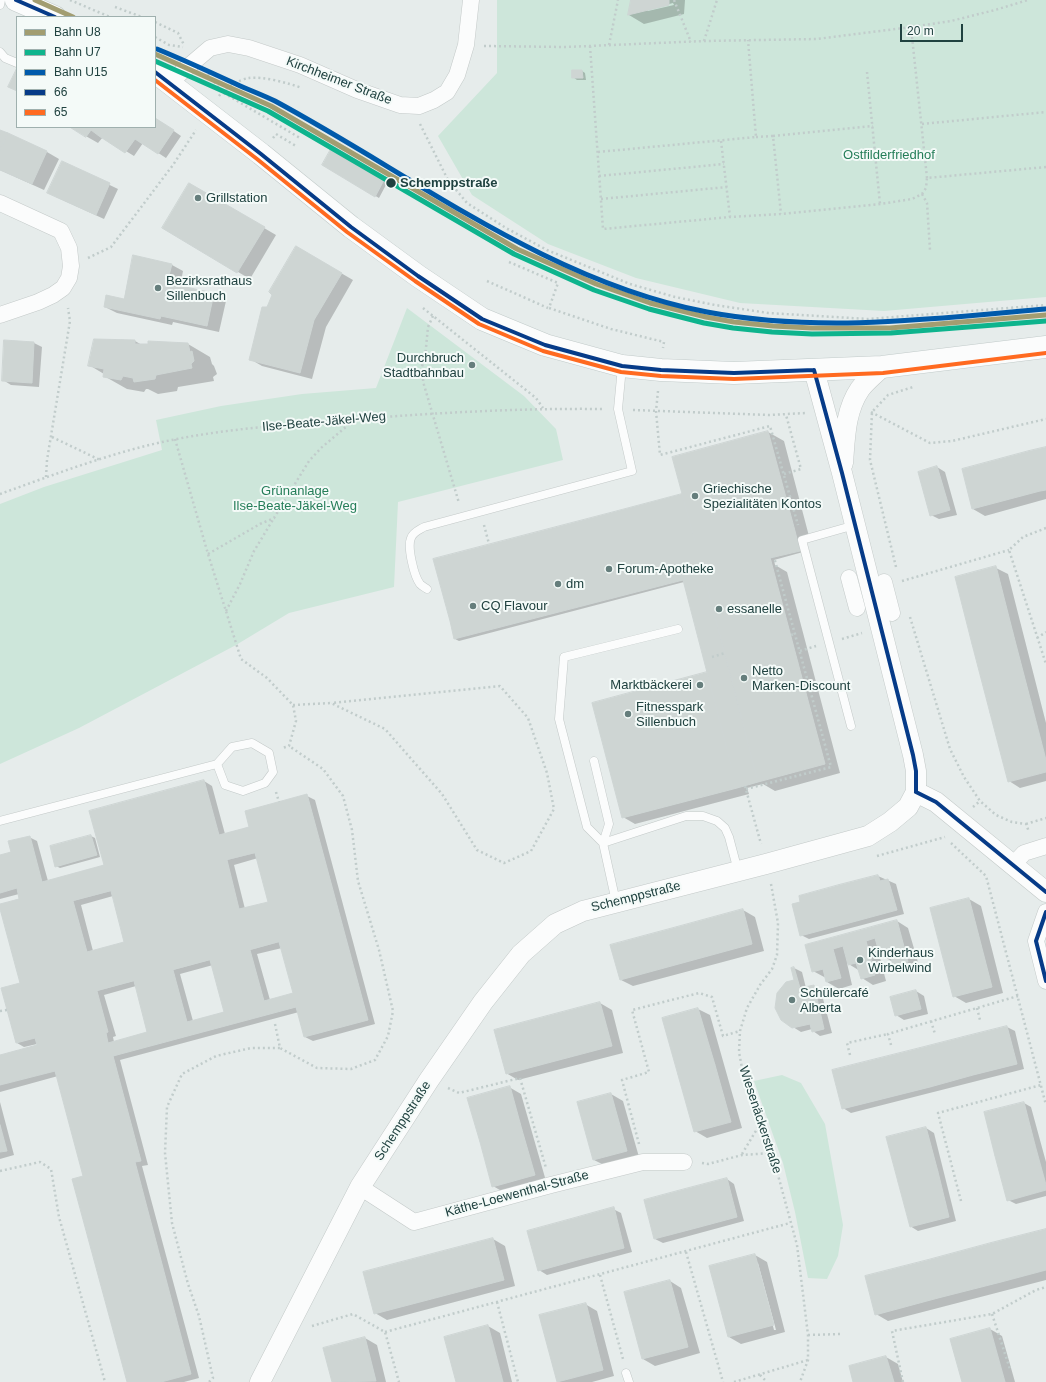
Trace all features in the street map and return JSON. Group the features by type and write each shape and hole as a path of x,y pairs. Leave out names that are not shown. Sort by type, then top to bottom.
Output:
{"main road":[{"path":"16,0 53,16"},
{"name":"Kirchheimer Straße","path":"162,77 270,161 351,227 418,276 482,319 545,345 622,366 661,370 734,373 882,367 1046,348"}],"street":[{"name":"Kirchheimer Straße","path":"162,77 210,48 228,44 249,48 300,65 357,90 400,105 419,106 434,100 447,92 457,75 466,45 471,0"},
{"path":"0,203 61,231 69,248 71,266 70,278 63,288 53,295 38,302 0,315"},
{"path":"842,473 850,410 861,388 882,367"},
{"path":"814,370 855,525 887,620"},
{"path":"849,578 857,608"},
{"path":"884,582 887,620 916,771 916,792 936,802 1046,892"},
{"name":"Schemppstraße","path":"260,1382 360,1187 429,1080 484,1002 521,954 554,924 583,911 868,836 890,822 908,806 916,792"},
{"path":"1013,865 1024,853 1040,848"},
{"path":"1046,912 1036,941 1046,981"},
{"name":"Käthe-Loewenthal-Straße","path":"360,1187 414,1222 643,1162 684,1162"}],"lane":[{"path":"0,5 1,0"},
{"path":"0,52 5,58 16,63"},
{"path":"427,589 421,586 417,579 409,548 410,539 416,531 424,527 632,471 618,410 622,366"},
{"path":"851,726 802,540 855,525"},
{"path":"603,843 587,826 559,719 564,657 678,629"},
{"path":"0,821 217,764 232,748 252,743 269,753 274,772 265,783 243,791 225,785 217,764"},
{"path":"594,761 609,824 603,843 616,902"},
{"path":"603,843 686,816 703,816 717,822 725,828 729,837 738,871"},
{"path":"626,1373 629,1382"}],"path":[{"path":"70,0 108,16"},
{"path":"609,45 618,0"},
{"path":"674,0 690,42"},
{"path":"704,41 717,0"},
{"path":"466,45 566,47 704,41 818,39 911,27 958,19 1028,0"},
{"path":"115,7 139,16"},
{"path":"156,22 178,33 186,47 169,45 156,38"},
{"path":"590,46 603,229 880,204 912,199 922,194 926,188 926,178 922,124 911,27"},
{"path":"748,40 756,137"},
{"path":"205,71 222,92 300,138"},
{"path":"867,72 880,204"},
{"path":"222,92 230,86 248,78 275,80 290,84"},
{"path":"922,124 1046,112"},
{"path":"420,123 448,180 467,203 506,228 547,250 630,284 702,302 768,313 868,319 1046,304"},
{"path":"71,266 111,247 173,165 198,126"},
{"path":"598,152 873,126"},
{"path":"773,136 781,214"},
{"path":"721,141 730,217"},
{"path":"290,142 296,146"},
{"path":"599,176 724,164"},
{"path":"926,178 1046,167"},
{"path":"601,199 727,187"},
{"path":"922,194 927,203 930,250"},
{"path":"509,262 558,283 548,308"},
{"path":"487,281 548,308 611,328 664,342 661,370"},
{"path":"46,477 70,320 63,288"},
{"path":"421,306 536,398 543,408"},
{"path":"433,316 428,327 425,358 421,369 424,385 463,517"},
{"path":"897,569 870,460 872,412 888,395 912,387"},
{"name":"Ilse-Beate-Jäkel-Weg","path":"0,494 46,477 101,460 175,439 211,433 432,413 543,408 786,415 824,411"},
{"path":"850,410 872,412 930,443 952,440 1046,419"},
{"path":"656,411 660,455 770,426 802,540"},
{"path":"784,474 801,469 786,415"},
{"path":"226,612 254,551 309,461 321,448 355,419"},
{"path":"52,437 101,460"},
{"path":"175,439 208,554 241,659 267,678 293,705 296,721 289,746"},
{"path":"480,512 489,544"},
{"path":"208,554 260,524 274,518"},
{"path":"900,581 1009,550 1023,537 1046,528"},
{"path":"1009,550 1046,664"},
{"path":"774,557 795,634 791,635"},
{"path":"899,575 902,588"},
{"path":"909,614 950,748 964,777 980,801 996,815 1012,822 1026,824 1046,818"},
{"path":"829,643 887,620"},
{"path":"1037,638 1046,632"},
{"name":"Wiesenäckerstraße","path":"795,634 831,767 746,787 766,864 778,923 778,955 772,969 760,985 747,1008 740,1031 739,1052 744,1079 772,1153 797,1245 808,1335 808,1360 800,1382"},
{"path":"712,657 725,653"},
{"path":"293,705 331,703 500,686 528,718 547,773 554,809 531,851 504,863 477,850 442,794 385,729 331,703"},
{"path":"269,753 289,746"},
{"path":"209,1382 213,1378 199,1316 188,1284 172,1223 165,1153 167,1107 182,1074 216,1056 250,1048 280,1048 317,1068 351,1069 375,1060 388,1036 393,1011 379,950 358,881 352,830 343,796 323,769 289,746"},
{"path":"1026,824 1040,848"},
{"path":"950,843 986,876 1046,1105"},
{"path":"643,1162 622,1080 649,1072 632,1010 699,993 712,997 723,1036 740,1031"},
{"path":"850,1055 847,1044 888,1034 1018,996"},
{"path":"977,1008 980,1020"},
{"path":"0,1011 7,1010"},
{"path":"931,1021 935,1034"},
{"path":"275,1024 280,1048"},
{"path":"888,1034 891,1045"},
{"path":"429,1080 459,1093 520,1078 551,1185"},
{"path":"961,1201 938,1113 1041,1085"},
{"path":"742,1155 760,1124"},
{"path":"684,1162 708,1164 742,1155 772,1153"},
{"path":"0,1170 40,1162 51,1169 59,1217 105,1382"},
{"path":"285,1334 353,1314 385,1332 790,1223"},
{"path":"686,1252 723,1382"},
{"path":"600,1275 626,1373"},
{"path":"903,1382 892,1331 992,1314 1036,1290 1046,1287"},
{"path":"497,1302 518,1382"},
{"path":"992,1314 1010,1369"},
{"path":"385,1332 399,1382"},
{"path":"808,1335 842,1334"},
{"path":"734,1382 808,1360"},
{"path":"760,1375 767,1382"}],"green space":[{"name":"Ostfilderfriedhof","path":"497,0 1046,0 1046,297 884,311 740,303 636,278 548,244 472,195 438,136 497,73"},
{"name":"Grünanlage Ilse-Beate-Jäkel-Weg","path":"407,308 524,396 556,429 563,460 398,502 394,587 289,613 236,645 79,728 0,764 0,504 44,487 162,450 156,420 221,406 302,394 376,388"},
{"path":"782,1075 801,1083 825,1124 843,1225 838,1256 827,1279 808,1278 795,1212 783,1163 754,1081"}],"building":[{"path":"631,0 669,0 669,5 628,15"},
{"path":"16,70 16,91 8,87"},
{"path":"572,70 582,70 583,78 572,78"},
{"path":"156,119 174,130 158,154 135,139 125,153 99,136 104,128 156,128"},
{"path":"72,128 104,128 99,136 91,130 86,137"},
{"path":"0,130 8,133 0,150"},
{"path":"8,133 47,151 32,184 0,170 0,150"},
{"path":"331,149 384,180 375,197 322,165"},
{"path":"62,161 110,183 96,215 47,193"},
{"path":"189,183 265,227 237,273 162,228"},
{"path":"296,246 342,273 314,320 300,373 249,360 262,307 267,307 272,295 269,292"},
{"name":"Bezirksrathaus Sillenbuch","path":"133,255 172,264 167,283 214,293 207,326 161,316 160,319 104,307 106,295 124,299"},
{"path":"94,339 135,340 135,344 148,344 148,341 188,343 190,352 192,351 194,361 191,364 192,368 156,375 155,379 134,382 133,378 123,376 121,380 103,377 104,369 88,366"},
{"path":"4,340 34,342 32,383 2,381"},
{"path":"768,431 795,531 699,556 672,457"},
{"path":"1046,447 1046,490 1040,491 1029,451"},
{"path":"1029,451 1040,491 972,509 962,469"},
{"path":"937,466 950,510 930,516 918,472"},
{"path":"682,494 699,556 795,531 800,551 770,558 771,561 705,579 758,782 737,788 683,580 454,639 450,621 630,574 614,512"},
{"path":"614,512 630,574 450,621 433,559"},
{"path":"771,561 798,663 732,680 705,579"},
{"path":"996,566 1013,633 972,644 955,577"},
{"path":"1013,633 1031,702 990,713 972,644"},
{"path":"798,663 825,764 758,782 732,680"},
{"path":"707,672 737,788 622,818 592,703"},
{"path":"1031,702 1046,760 1046,772 1008,782 990,713"},
{"path":"204,780 219,835 249,827 245,811 307,794 368,1020 304,1037 296,1007 113,1056 141,1161 135,1162 191,1374 161,1382 127,1382 72,1179 83,1176 55,1071 0,1085 0,1055 37,1045 35,1038 16,1043 1,988 20,983 0,909 0,904 19,899 17,888 0,893 0,855 11,852 8,841 30,836 42,882 104,865 89,811","holes":["255,853 268,902 239,909 227,860","111,891 124,942 87,952 73,901","279,942 293,993 264,1001 250,950","210,960 224,1012 187,1022 173,970","134,981 147,1032 108,1043 106,1033 108,1032 97,991"]},
{"path":"91,835 97,855 55,867 50,846"},
{"path":"878,875 880,881 888,879 897,910 849,923 839,885"},
{"path":"839,885 849,923 800,936 792,904 800,902 799,896"},
{"path":"969,898 992,987 953,997 930,908"},
{"path":"743,909 752,944 686,962 677,927"},
{"path":"897,920 908,962 893,966 890,953 880,956 875,938 866,941 875,975 861,979 856,963 848,965 843,946 833,949 841,978 826,982 823,969 812,972 805,945"},
{"path":"677,927 686,962 620,980 610,945"},
{"path":"794,967 800,988 814,985 824,1029 812,1032 810,1024 792,1028 781,1020 775,1008 777,993 786,982 794,980 791,968"},
{"path":"916,990 921,1009 895,1016 890,997"},
{"path":"600,1002 612,1046 559,1060 547,1016"},
{"path":"698,1008 715,1065 678,1075 662,1018"},
{"path":"547,1016 559,1060 506,1074 494,1030"},
{"path":"1007,1026 1017,1064 973,1075 963,1037"},
{"path":"963,1037 973,1075 930,1087 920,1048"},
{"path":"920,1048 930,1087 886,1098 876,1059"},
{"path":"876,1059 886,1098 842,1109 832,1070"},
{"path":"715,1065 731,1122 694,1132 678,1075"},
{"path":"510,1086 522,1130 480,1142 467,1098"},
{"path":"611,1093 627,1151 593,1160 577,1102"},
{"path":"1024,1102 1035,1145 995,1156 984,1112"},
{"path":"0,1125 7,1151 0,1152"},
{"path":"926,1127 938,1172 898,1182 886,1137"},
{"path":"522,1130 535,1175 492,1187 480,1142"},
{"path":"1035,1145 1046,1190 1007,1201 995,1156"},
{"path":"938,1172 949,1217 910,1227 898,1182"},
{"path":"727,1178 737,1217 696,1228 685,1189"},
{"path":"685,1189 696,1228 654,1239 644,1200"},
{"path":"614,1207 624,1248 581,1259 571,1219"},
{"path":"571,1219 581,1259 538,1271 527,1231"},
{"path":"1046,1229 1046,1270 1001,1282 991,1243"},
{"path":"493,1238 504,1280 439,1297 428,1255"},
{"path":"991,1243 1001,1282 938,1298 928,1260"},
{"path":"755,1254 774,1325 728,1337 709,1266"},
{"path":"428,1255 439,1297 374,1314 363,1272"},
{"path":"928,1260 938,1298 875,1315 865,1276"},
{"path":"670,1280 688,1347 642,1359 624,1292"},
{"path":"586,1303 603,1370 557,1382 539,1315"},
{"path":"488,1325 503,1382 456,1382 444,1337"},
{"path":"990,1328 1005,1382 962,1382 950,1339"},
{"path":"365,1337 376,1381 332,1382 323,1348"},
{"path":"886,1356 894,1382 853,1382 849,1366"}],"rail line":[{"name":"U8","path":"35,0 71,16"},
{"name":"U15","path":"157,49 275,101 431,193 537,252 592,277 648,297 707,312 791,322 834,323 918,320 1045,309"},
{"name":"U8","path":"156,54 271,106 517,249 596,284 650,303 706,317 734,322 812,328 890,328 1046,315"},
{"name":"U7","path":"156,61 268,111 514,254 594,290 649,309 704,323 733,328 812,334 891,333 1046,321"}],"transit line":[{"name":"66","path":"16,0 53,16"},
{"name":"66","path":"156,73 261,154 351,227 418,276 482,319 545,345 622,366 661,370 734,373 814,370"},
{"name":"65","path":"156,81 257,159 347,232 415,281 479,324 543,351 621,372 661,376 734,379 883,373 1046,353"},
{"name":"66","path":"814,370 842,473 913,755 916,771 916,792"},
{"name":"66","path":"916,792 936,802 1046,892"},
{"name":"66","path":"1046,912 1036,941 1046,981"}],"place":[{"name":"Schemppstraße","path":"391,183"},
{"name":"Grillstation","path":"198,198"},
{"name":"Bezirksrathaus Sillenbuch","path":"158,288"},
{"name":"Durchbruch Stadtbahnbau","path":"472,365"},
{"name":"Griechische Spezialitäten Kontos","path":"695,496"},
{"name":"Forum-Apotheke","path":"609,569"},
{"name":"dm","path":"558,584"},
{"name":"CQ Flavour","path":"473,606"},
{"name":"essanelle","path":"719,609"},
{"name":"Netto Marken-Discount","path":"744,678"},
{"name":"Marktbäckerei","path":"700,685"},
{"name":"Fitnesspark Sillenbuch","path":"628,714"},
{"name":"Kinderhaus Wirbelwind","path":"860,960"},
{"name":"Schülercafé Alberta","path":"792,1000"}]}
